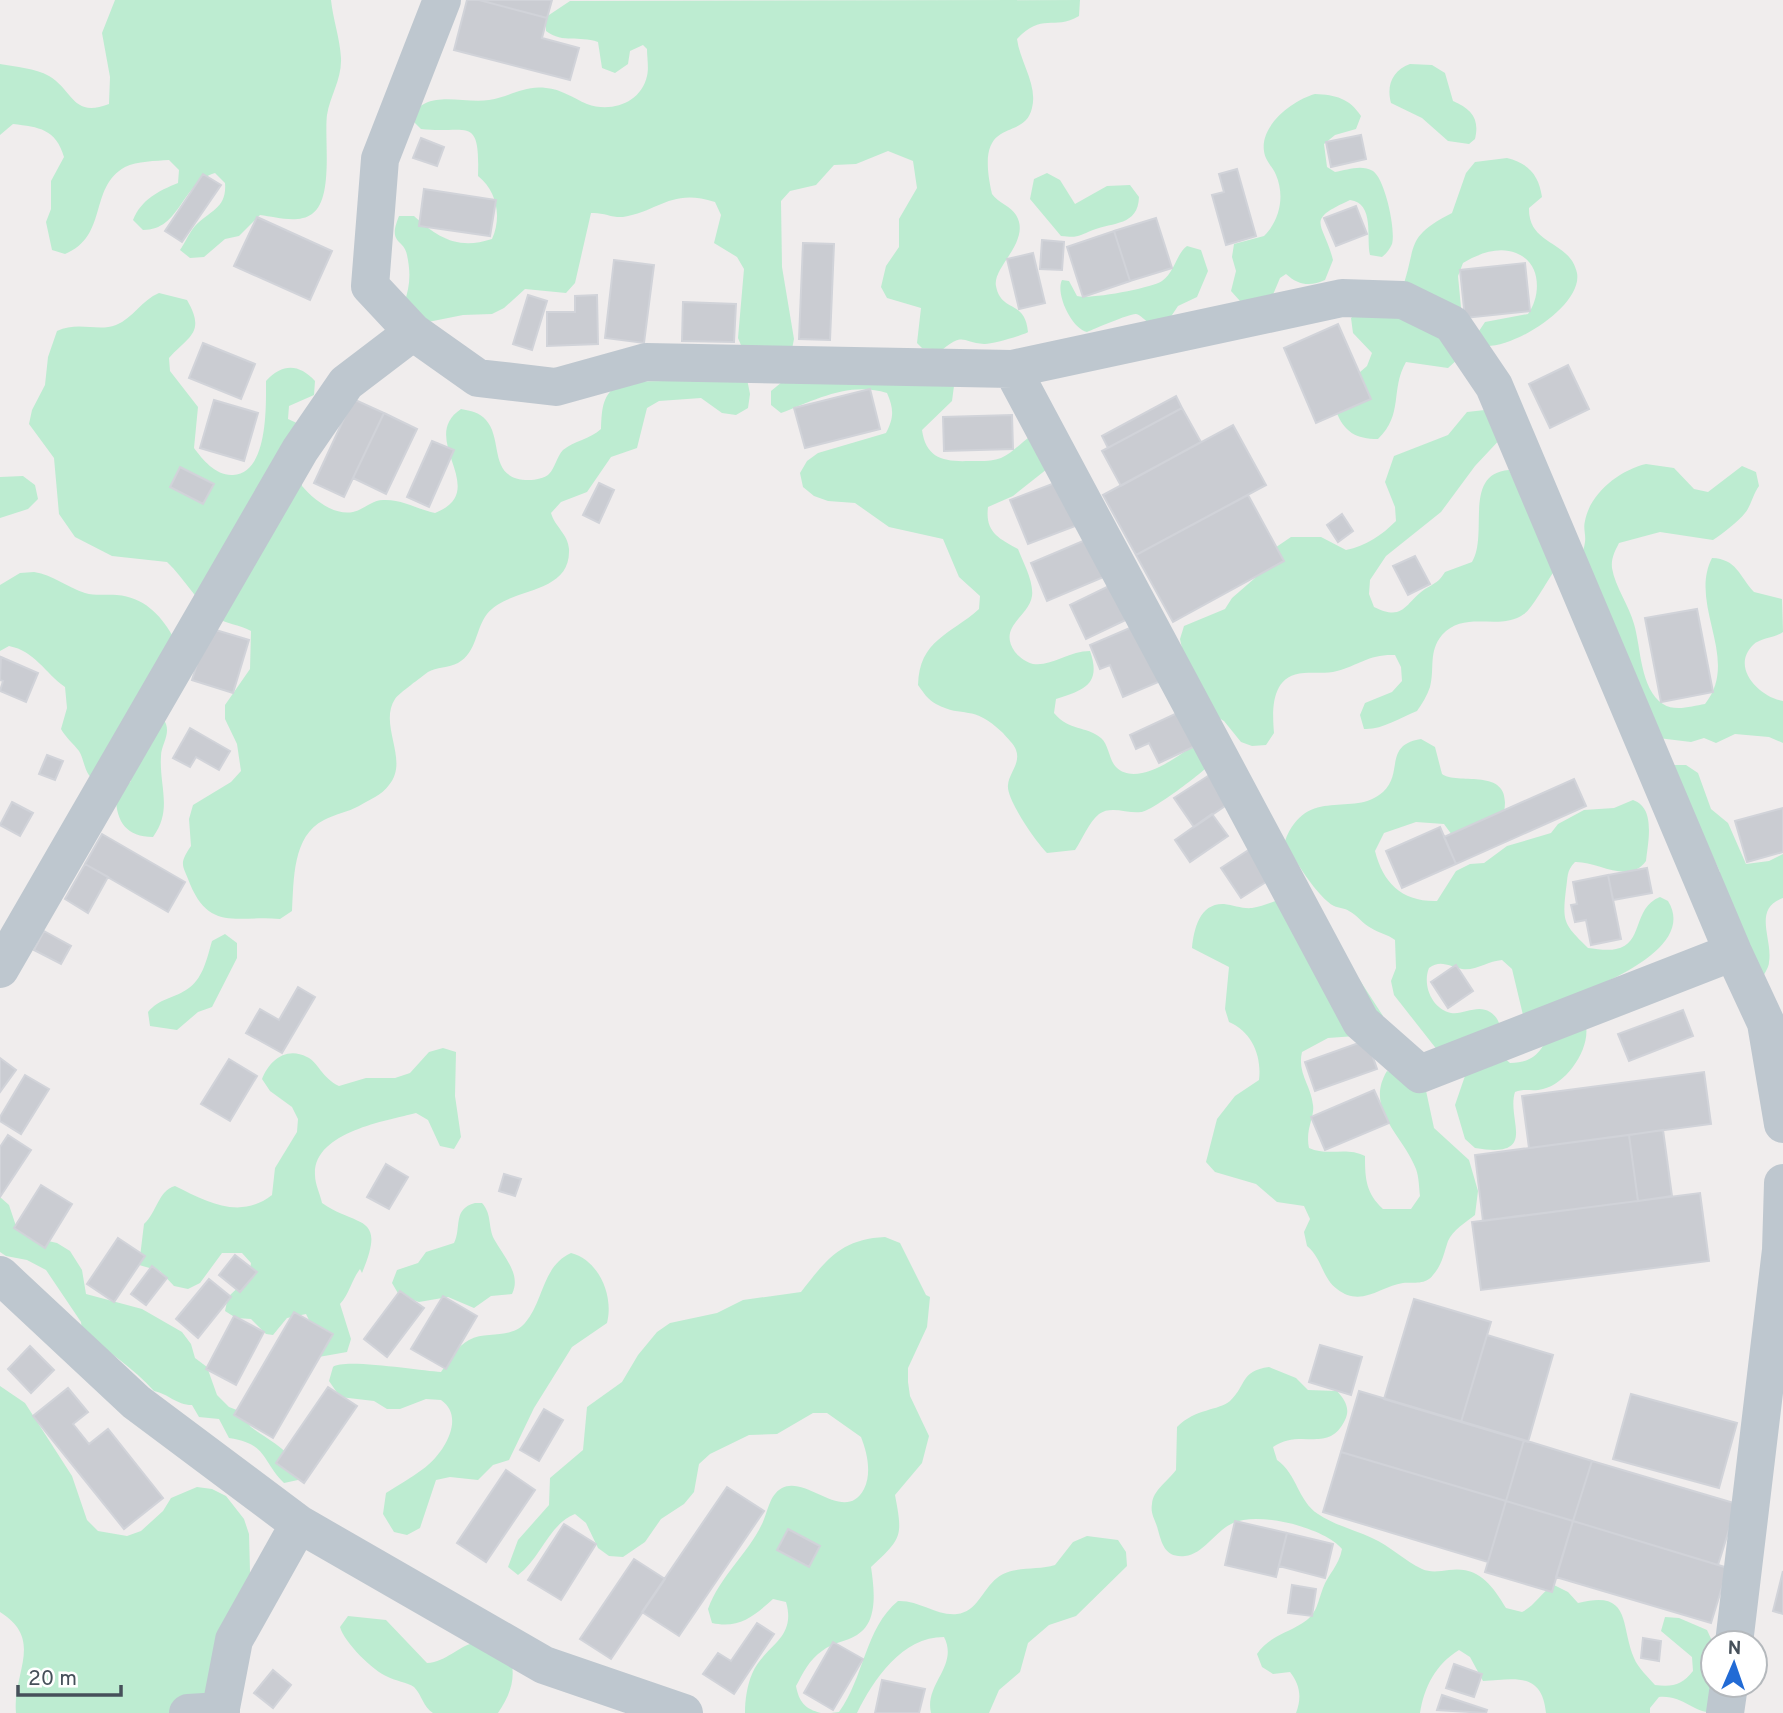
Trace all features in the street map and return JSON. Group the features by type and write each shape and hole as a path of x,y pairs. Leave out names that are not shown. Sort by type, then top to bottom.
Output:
{"street":[{"path":"442,0 380,159 370,286 413,332 478,378 556,387 646,362 1012,369 1342,298 1403,300 1452,324 1494,386 1733,952 1766,1023 1783,1124"},
{"path":"0,969 300,450 346,383 413,332"},
{"path":"1012,369 1361,1023 1420,1074 1733,952"},
{"path":"1736,1629 1781,1250 1783,1183"},
{"path":"0,1275 136,1402 299,1524 544,1665 684,1713"},
{"path":"210,1713 234,1640 299,1524"}],"green space":[{"path":"115,0 331,0 341,66 327,115 326,182 319,206 312,214 300,219 260,215 239,236 225,239 204,257 190,258 180,250 195,226 221,203 225,183 215,173 204,178 166,222 156,228 143,230 133,220 136,213 151,197 178,183 179,170 169,160 141,162 125,167 114,176 106,187 88,236 79,246 65,254 52,250 46,222 51,209 51,181 64,157 56,140 38,128 13,124 0,135 0,64 44,73 80,105 88,108 109,104 110,77 102,33"},
{"path":"1080,0 1079,16 1062,22 1034,26 1017,39 1033,91 1032,108 1027,119 1020,125 994,140 989,151 988,168 992,194 1014,212 1020,225 1016,244 996,279 996,286 1003,300 1022,315 1028,332 987,344 954,341 942,350 922,348 917,343 921,308 887,298 881,287 886,266 899,247 899,219 917,188 913,161 888,151 856,164 834,165 816,185 790,191 781,201 782,267 794,339 791,354 746,357 738,338 744,269 737,257 714,243 721,215 715,202 700,198 676,199 623,217 591,213 575,283 566,293 525,289 504,308 492,314 463,315 423,323 404,304 409,286 409,268 405,250 395,237 399,216 414,216 440,236 469,243 492,239 497,222 496,205 490,189 478,176 477,143 473,135 460,130 421,129 410,118 417,109 435,100 489,100 538,88 557,90 587,104 606,107 624,104 644,85 648,66 647,49 643,45 630,51 628,64 615,73 602,68 598,42 559,37 546,31 546,17 570,1"},
{"path":"1410,64 1432,65 1445,73 1453,101 1465,107 1475,120 1475,139 1469,144 1448,141 1422,118 1391,103 1389,90 1392,79 1399,70"},
{"path":"1315,94 1341,99 1352,105 1361,116 1356,129 1335,135 1324,144 1327,167 1335,172 1354,168 1373,171 1382,184 1388,205 1392,244 1382,257 1370,255 1366,214 1363,207 1350,200 1327,213 1320,223 1333,260 1325,280 1304,284 1286,274 1280,278 1272,297 1240,301 1231,291 1236,271 1232,257 1234,244 1264,236 1274,223 1279,207 1279,183 1264,151 1267,132 1288,108"},
{"path":"1507,158 1527,167 1538,182 1542,197 1529,208 1530,220 1542,237 1573,262 1577,273 1576,286 1569,299 1544,323 1528,333 1497,345 1484,346 1477,334 1485,322 1528,314 1537,289 1535,272 1525,258 1502,250 1488,252 1463,263 1458,276 1462,318 1458,359 1448,368 1406,362 1401,372 1394,411 1386,430 1378,439 1357,436 1347,429 1336,411 1345,385 1367,366 1372,353 1353,333 1351,318 1362,308 1401,292 1414,245 1426,229 1452,213 1466,173 1475,162"},
{"path":"1047,173 1060,180 1075,204 1107,186 1130,185 1139,197 1138,206 1129,218 1123,221 1078,236 1061,236 1030,199 1034,179"},
{"path":"1187,246 1201,250 1208,271 1197,297 1178,306 1170,318 1150,323 1133,314 1087,332 1076,325 1066,310 1061,294 1062,280 1069,281 1077,296 1083,297 1146,287 1166,277"},
{"path":"159,293 187,300 193,311 193,333 169,358 170,371 198,407 194,448 198,453 221,473 233,475 244,471 253,463 263,437 266,381 285,369 303,371 315,381 314,395 289,406 288,419 301,425 302,486 331,509 346,513 383,500 435,513 451,503 457,491 457,478 446,435 449,421 461,409 478,414 486,420 507,473 516,478 531,480 547,475 563,450 601,429 604,402 621,382 747,379 750,394 748,408 736,415 722,413 701,398 659,401 647,408 637,448 611,457 587,492 561,502 551,513 569,549 567,564 560,575 550,583 497,605 483,620 469,653 464,658 454,665 428,672 395,699 390,720 396,754 395,775 386,789 379,794 355,808 324,820 306,837 297,860 292,911 280,919 238,919 216,915 198,899 183,865 184,857 191,846 189,819 193,805 231,782 241,771 237,744 225,719 225,705 250,669 251,631 215,616 167,562 112,556 75,537 59,514 54,458 29,424 32,410 45,385 48,357 57,331 73,327 116,325"},
{"path":"782,382 954,386 952,401 922,430 927,447 937,456 951,461 997,459 1037,433 1047,469 1013,496 988,507 991,528 999,537 1018,549 1031,585 1030,603 1012,628 1010,643 1015,652 1033,664 1090,651 1094,672 1092,679 1082,689 1056,699 1054,713 1066,723 1101,738 1116,767 1125,773 1135,774 1157,768 1196,744 1210,764 1177,791 1147,810 1109,810 1099,814 1075,850 1047,853 1023,820 1009,791 1009,781 1017,759 1012,743 983,718 954,711 933,702 918,685 920,670 930,648 979,609 980,596 959,577 943,539 889,527 855,503 828,501 814,496 803,487 800,473 807,461 818,453 886,433 892,413 887,393 860,389 846,391 781,413 771,405 771,391"},
{"path":"1494,409 1504,435 1475,466 1441,512 1386,556 1370,580 1369,594 1374,607 1398,612 1439,580 1445,572 1472,562 1477,550 1481,493 1486,482 1495,474 1509,470 1555,570 1531,607 1515,619 1461,623 1442,635 1433,654 1430,687 1417,711 1384,726 1364,729 1360,715 1365,703 1392,692 1402,681 1401,667 1395,655 1378,656 1337,671 1304,673 1285,680 1276,695 1274,733 1266,745 1252,746 1241,742 1224,721 1212,714 1183,653 1180,639 1184,626 1225,609 1232,598 1255,578 1269,552 1291,537 1321,537 1346,550 1367,543 1379,535 1396,521 1395,507 1385,482 1394,456 1448,435 1467,412"},
{"path":"1646,464 1674,468 1694,489 1708,492 1742,466 1756,472 1759,486 1749,507 1713,540 1660,532 1619,543 1612,568 1634,624 1642,667 1650,688 1663,704 1673,708 1705,704 1715,687 1717,650 1706,594 1706,576 1712,558 1727,561 1737,569 1754,592 1782,599 1783,632 1753,645 1745,663 1746,672 1757,688 1783,701 1783,743 1769,737 1735,734 1716,743 1704,738 1691,742 1650,737 1570,577 1583,551 1584,524 1593,501 1617,477"},
{"path":"23,476 35,485 38,499 28,509 0,518 0,477"},
{"path":"34,572 85,593 135,599 150,608 172,635 152,700 167,728 161,756 164,807 159,827 153,837 130,831 118,814 116,797 131,781 130,767 95,781 87,771 79,751 61,729 67,708 65,687 26,653 9,646 0,651 0,585 20,573"},
{"path":"1421,739 1435,747 1442,774 1493,782 1500,788 1505,797 1504,812 1452,835 1444,824 1416,822 1384,833 1375,851 1389,881 1404,894 1437,901 1456,871 1470,864 1484,863 1507,846 1551,833 1558,824 1584,810 1614,808 1633,800 1645,810 1648,818 1646,861 1639,868 1622,872 1575,862 1567,878 1564,909 1566,922 1588,948 1610,950 1625,946 1631,940 1645,909 1660,897 1668,901 1673,922 1665,941 1647,958 1623,974 1523,1015 1512,969 1502,960 1467,969 1442,964 1429,968 1427,982 1430,995 1444,1011 1461,1013 1475,1009 1485,1010 1495,1016 1502,1033 1504,1058 1510,1063 1527,1060 1538,1053 1554,1025 1586,1026 1584,1045 1575,1065 1568,1073 1552,1086 1515,1092 1513,1103 1516,1135 1514,1142 1507,1148 1475,1148 1465,1139 1455,1105 1466,1073 1438,1051 1394,995 1391,981 1396,968 1395,940 1374,930 1347,910 1328,902 1306,877 1285,841 1294,824 1305,813 1331,805 1371,800 1383,792 1389,785 1402,747"},
{"path":"1670,765 1686,765 1698,773 1711,809 1728,823 1746,864 1769,861 1783,854 1783,898 1768,909 1766,926 1769,953 1768,966 1763,977 1720,879 1720,872"},
{"path":"1278,900 1359,979 1383,1016 1369,1035 1328,1038 1302,1052 1301,1066 1313,1105 1308,1135 1309,1148 1365,1156 1368,1185 1377,1203 1383,1209 1411,1209 1420,1196 1418,1175 1383,1110 1381,1085 1387,1071 1425,1086 1434,1128 1469,1160 1478,1191 1475,1215 1450,1237 1439,1267 1427,1280 1395,1285 1363,1296 1346,1294 1332,1284 1307,1246 1304,1232 1310,1219 1304,1206 1277,1202 1256,1184 1215,1172 1206,1162 1217,1119 1235,1096 1259,1080 1260,1071 1254,1046 1244,1032 1229,1022 1225,1009 1229,967 1192,948 1194,933 1204,912 1216,905 1252,908"},
{"path":"225,934 237,943 237,958 212,1007 198,1012 177,1030 150,1026 148,1012 197,981 212,941"},
{"path":"443,1048 456,1052 455,1096 461,1137 454,1149 440,1146 428,1120 416,1113 354,1131 326,1148 318,1160 315,1178 322,1203 357,1220 370,1231 369,1254 362,1273 360,1269 340,1304 351,1339 347,1352 313,1358 304,1347 309,1320 306,1314 287,1318 273,1335 266,1334 251,1319 236,1318 225,1311 228,1297 249,1277 251,1263 242,1253 222,1253 200,1283 188,1289 174,1286 160,1271 139,1265 144,1224 169,1189 175,1186 199,1198 236,1207 260,1202 272,1195 275,1168 297,1132 298,1119 292,1107 270,1091 262,1079 269,1066 279,1057 292,1053 307,1057 328,1079 339,1086 366,1078 395,1078 410,1073 429,1052"},
{"path":"0,1197 9,1205 16,1226 35,1238 57,1243 70,1251 82,1270 86,1294 142,1309 182,1332 191,1344 195,1358 207,1367 217,1395 229,1407 242,1412 251,1427 289,1456 298,1471 298,1480 284,1483 263,1454 251,1444 229,1438 219,1419 199,1417 192,1405 154,1391 129,1367 82,1330 81,1322 46,1270 27,1260 6,1256 0,1252"},
{"path":"475,1203 482,1203 485,1207 494,1239 513,1272 515,1279 512,1294 491,1296 474,1308 448,1297 419,1302 399,1295 392,1283 397,1270 418,1263 426,1252 454,1243 460,1214"},
{"path":"885,1237 900,1243 926,1295 930,1297 927,1327 908,1368 910,1396 929,1436 922,1463 895,1495 899,1520 898,1536 871,1567 873,1604 869,1622 857,1635 817,1655 796,1686 804,1704 821,1713 745,1713 752,1674 787,1625 786,1602 773,1599 752,1616 730,1624 712,1623 708,1609 719,1586 756,1535 778,1491 792,1486 836,1501 847,1502 856,1499 864,1489 868,1469 861,1437 827,1413 813,1413 777,1434 749,1435 710,1454 699,1464 694,1492 684,1504 661,1519 645,1542 623,1557 609,1556 598,1548 586,1523 575,1514 558,1525 533,1560 518,1575 508,1567 518,1540 549,1505 550,1478 583,1450 587,1407 622,1382 638,1355 657,1332 670,1323 717,1313 743,1300 801,1292 836,1253 857,1242"},
{"path":"571,1253 589,1263 602,1280 608,1302 607,1323 572,1347 534,1408 509,1460 493,1465 478,1480 450,1477 436,1480 420,1528 407,1535 394,1532 383,1514 386,1493 423,1469 437,1455 449,1436 452,1417 441,1400 426,1399 400,1409 387,1409 374,1401 340,1397 329,1381 333,1367 367,1364 441,1372 457,1350 469,1340 512,1331 525,1323 554,1266"},
{"path":"1269,1367 1296,1378 1308,1390 1337,1391 1346,1404 1345,1420 1331,1436 1322,1439 1294,1439 1273,1447 1277,1460 1289,1473 1311,1509 1331,1521 1379,1541 1422,1569 1459,1570 1477,1574 1490,1585 1506,1608 1522,1612 1554,1585 1568,1592 1578,1603 1608,1601 1621,1613 1634,1658 1655,1685 1677,1684 1693,1671 1692,1657 1661,1631 1665,1617 1679,1618 1705,1629 1699,1629 1699,1699 1715,1699 1716,1713 1700,1710 1668,1697 1659,1697 1650,1708 1650,1713 1546,1713 1539,1690 1533,1684 1516,1679 1483,1681 1470,1657 1459,1650 1444,1662 1432,1677 1420,1713 1296,1713 1299,1702 1298,1686 1290,1672 1273,1674 1262,1667 1257,1654 1272,1640 1310,1617 1342,1549 1334,1541 1307,1528 1259,1519 1233,1523 1192,1554 1173,1555 1163,1545 1152,1511 1155,1494 1176,1470 1177,1427 1192,1416 1230,1401 1248,1375"},
{"path":"0,1386 25,1403 72,1476 87,1520 98,1531 127,1536 141,1531 163,1511 171,1498 197,1487 212,1489 226,1496 244,1519 249,1534 251,1609 202,1713 16,1713 24,1646 21,1634 0,1612"},
{"path":"1087,1536 1118,1540 1126,1552 1127,1566 1076,1616 1049,1625 1028,1643 1020,1672 999,1690 989,1713 931,1713 932,1693 947,1657 944,1637 915,1644 902,1652 881,1674 857,1713 831,1713 839,1712 847,1699 878,1625 898,1601 949,1614 964,1612 1003,1574 1055,1565 1073,1542"},
{"path":"348,1616 386,1620 427,1663 440,1660 477,1642 512,1665 512,1684 505,1702 498,1713 433,1713 414,1687 382,1674 353,1648 340,1627"}],"building":[{"path":"467,0 479,0 547,18 542,38 579,48 570,80 454,50"},
{"path":"479,0 552,0 547,18"},
{"path":"1361,135 1366,159 1331,167 1326,142"},
{"path":"421,138 444,147 437,166 413,158"},
{"path":"1237,169 1256,236 1226,245 1212,195 1224,192 1219,174"},
{"path":"203,174 221,185 182,242 165,231"},
{"path":"424,189 496,200 490,236 419,226"},
{"path":"1356,206 1367,234 1336,246 1324,218"},
{"path":"257,217 332,251 310,300 234,266"},
{"path":"1156,218 1172,268 1130,281 1114,231"},
{"path":"1114,231 1130,281 1083,297 1067,247"},
{"path":"1042,240 1064,242 1062,270 1040,269"},
{"path":"803,243 834,244 830,340 799,339"},
{"path":"1033,253 1045,303 1019,309 1007,259"},
{"path":"614,260 654,265 644,343 605,338"},
{"path":"1525,263 1530,311 1465,318 1460,270"},
{"path":"528,295 547,301 532,350 513,344"},
{"path":"597,295 598,344 547,346 547,312 575,312 575,296"},
{"path":"683,302 736,304 734,342 682,341"},
{"path":"1338,324 1371,399 1316,423 1284,348"},
{"path":"203,343 255,364 241,399 189,378"},
{"path":"1568,365 1589,409 1550,428 1529,384"},
{"path":"870,389 880,429 805,448 794,408"},
{"path":"1176,396 1182,408 1108,448 1102,436"},
{"path":"353,399 384,413 344,497 314,483"},
{"path":"214,400 258,413 244,461 200,448"},
{"path":"1182,408 1201,442 1121,486 1102,451"},
{"path":"384,413 417,429 386,494 353,478"},
{"path":"1012,415 1013,449 944,451 943,417"},
{"path":"1233,425 1266,485 1136,555 1103,495"},
{"path":"432,441 454,450 429,507 407,497"},
{"path":"180,467 214,484 203,504 170,487"},
{"path":"1060,481 1078,525 1028,544 1010,500"},
{"path":"599,483 614,490 599,523 583,515"},
{"path":"1248,495 1284,561 1173,622 1136,555"},
{"path":"1342,514 1353,531 1338,542 1327,525"},
{"path":"1090,538 1106,576 1047,601 1031,563"},
{"path":"1415,556 1430,584 1408,595 1393,566"},
{"path":"1117,582 1134,616 1086,639 1070,605"},
{"path":"1697,609 1713,692 1661,702 1645,618"},
{"path":"1139,624 1163,680 1123,697 1110,665 1100,669 1090,645"},
{"path":"199,625 249,640 233,693 192,680 197,664"},
{"path":"1,657 38,673 26,702 0,691 3,681 0,680"},
{"path":"1190,707 1206,741 1159,763 1149,743 1136,749 1130,735"},
{"path":"190,728 230,751 219,770 196,757 190,767 173,758"},
{"path":"47,755 63,761 55,780 39,774"},
{"path":"1211,774 1231,802 1194,827 1174,798"},
{"path":"1574,779 1586,806 1456,864 1444,837"},
{"path":"12,802 33,813 20,836 0,825"},
{"path":"1783,808 1783,852 1747,862 1735,821"},
{"path":"1212,814 1228,836 1190,862 1175,840"},
{"path":"1440,827 1456,864 1402,888 1386,851"},
{"path":"102,834 185,882 168,912 85,864"},
{"path":"1261,842 1280,873 1241,898 1221,868"},
{"path":"85,864 108,877 88,913 65,899"},
{"path":"1647,868 1652,893 1613,900 1608,875"},
{"path":"1608,875 1621,939 1591,945 1586,920 1575,922 1571,905 1577,904 1573,882"},
{"path":"44,931 71,946 61,964 34,950"},
{"path":"1456,965 1473,991 1448,1008 1431,982"},
{"path":"298,987 315,997 282,1053 246,1033 260,1009 279,1020"},
{"path":"1683,1010 1693,1036 1629,1061 1618,1034"},
{"path":"1367,1040 1377,1069 1315,1091 1305,1062"},
{"path":"0,1058 16,1070 0,1092"},
{"path":"229,1059 257,1076 230,1121 201,1104"},
{"path":"1704,1072 1711,1124 1529,1148 1522,1096"},
{"path":"25,1075 49,1089 21,1134 0,1121 0,1117"},
{"path":"1374,1090 1389,1123 1325,1150 1311,1117"},
{"path":"1663,1130 1672,1196 1638,1201 1629,1135"},
{"path":"8,1135 31,1150 0,1197 0,1147"},
{"path":"1629,1135 1638,1201 1483,1221 1475,1155"},
{"path":"386,1164 408,1177 389,1209 367,1197"},
{"path":"504,1174 521,1179 515,1196 499,1191"},
{"path":"41,1185 72,1204 45,1248 14,1228"},
{"path":"1700,1193 1709,1261 1481,1290 1472,1222"},
{"path":"118,1238 145,1256 114,1302 87,1284"},
{"path":"235,1255 257,1272 240,1292 219,1275"},
{"path":"152,1266 167,1278 146,1305 131,1294"},
{"path":"209,1279 231,1297 198,1338 176,1319"},
{"path":"400,1291 424,1308 387,1357 364,1339"},
{"path":"443,1296 477,1316 446,1369 411,1349"},
{"path":"1414,1299 1491,1322 1461,1422 1384,1399"},
{"path":"294,1312 333,1334 273,1438 234,1415"},
{"path":"234,1316 264,1332 236,1385 206,1369"},
{"path":"1487,1335 1553,1355 1528,1442 1461,1422"},
{"path":"1320,1345 1362,1357 1351,1395 1309,1382"},
{"path":"30,1346 54,1370 31,1393 8,1369"},
{"path":"328,1387 357,1406 304,1483 276,1463"},
{"path":"68,1388 88,1412 73,1424 89,1444 108,1429 163,1498 124,1529 33,1416"},
{"path":"1359,1391 1524,1440 1506,1501 1341,1452"},
{"path":"1631,1394 1737,1423 1719,1488 1613,1459"},
{"path":"544,1409 563,1420 539,1461 520,1450"},
{"path":"1524,1440 1592,1461 1573,1521 1506,1501"},
{"path":"1341,1452 1506,1501 1488,1562 1323,1512"},
{"path":"1592,1461 1737,1504 1718,1565 1573,1521"},
{"path":"506,1470 535,1490 486,1562 457,1543"},
{"path":"727,1487 764,1511 679,1636 642,1612"},
{"path":"1506,1501 1573,1521 1552,1592 1485,1572"},
{"path":"1235,1521 1287,1533 1276,1577 1225,1565"},
{"path":"1573,1521 1728,1568 1711,1623 1556,1577"},
{"path":"564,1524 596,1544 561,1600 528,1580"},
{"path":"788,1529 820,1546 809,1567 777,1550"},
{"path":"1287,1533 1333,1544 1325,1578 1279,1566"},
{"path":"634,1559 665,1579 611,1659 580,1639"},
{"path":"1783,1571 1783,1614 1773,1611"},
{"path":"1292,1585 1316,1589 1312,1616 1288,1613"},
{"path":"757,1623 774,1634 734,1694 703,1674 718,1653 731,1661"},
{"path":"1643,1638 1661,1641 1659,1661 1641,1658"},
{"path":"833,1642 863,1659 833,1710 804,1693"},
{"path":"1454,1664 1482,1674 1474,1697 1446,1688"},
{"path":"273,1670 291,1685 273,1708 254,1693"},
{"path":"882,1680 925,1689 919,1713 875,1713"},
{"path":"1442,1695 1487,1710 1486,1713 1437,1710"}]}
